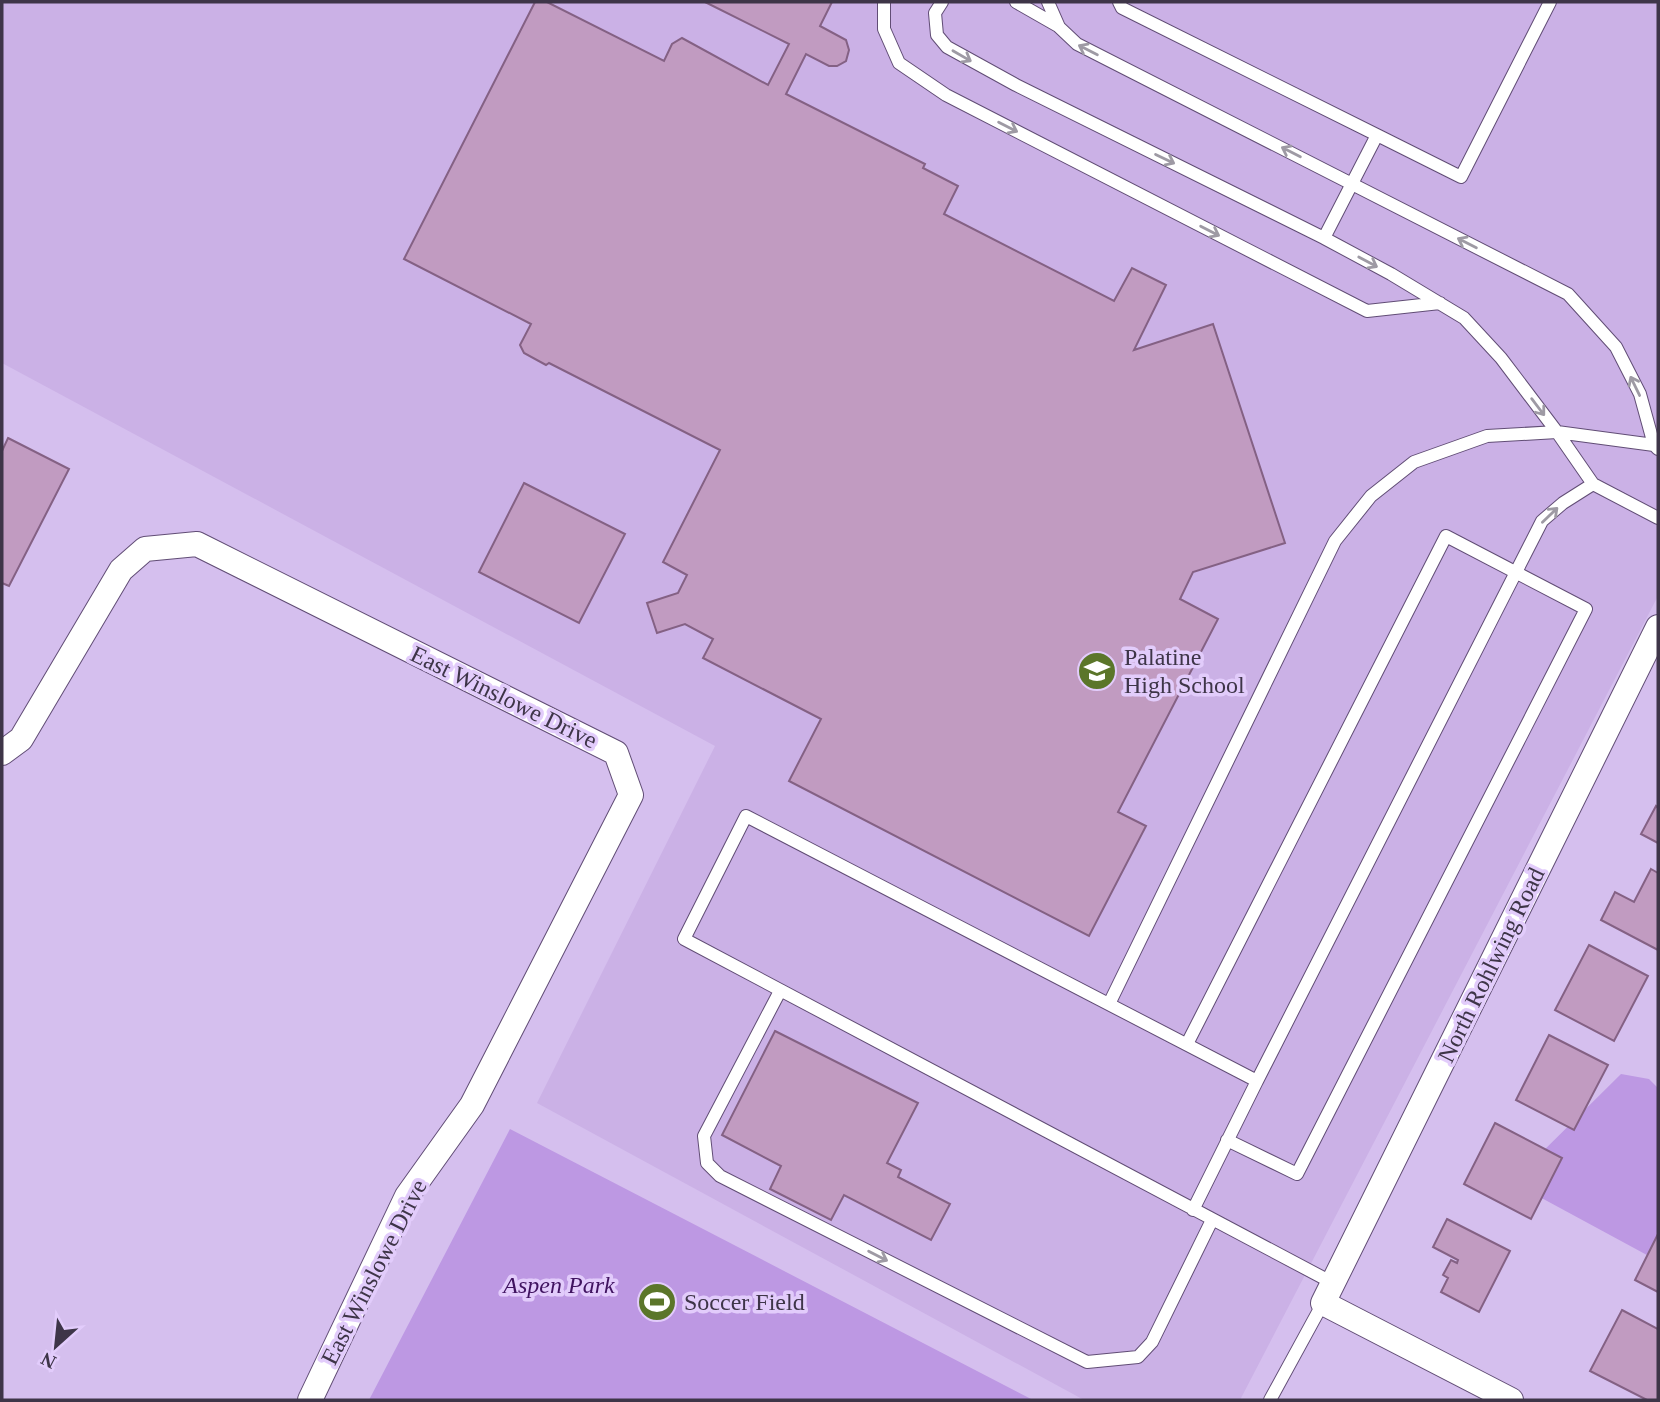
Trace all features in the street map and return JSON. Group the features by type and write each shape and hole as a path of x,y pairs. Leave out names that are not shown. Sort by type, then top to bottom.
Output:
{"street":[{"name":"East Winslowe Drive","path":"2,753 22,739 121,570 145,549 197,544 616,753 631,795 472,1105 407,1196 310,1400"},
{"name":"North Rohlwing Road","path":"1328,1293 1658,627"},
{"path":"1328,1293 1511,1400"}],"lane":[{"path":"884,2 884,29 899,63 946,96 1367,311 1440,303"},
{"path":"942,2 935,13 937,34 947,47 1016,85 1391,274 1464,318 1501,358 1593,484 1658,517"},
{"path":"1016,2 1059,27 1077,44 1568,294 1616,347 1640,394 1656,447 1556,432 1487,436 1413,462 1371,496 1335,541 1109,1004"},
{"path":"1048,2 1059,27"},
{"path":"1119,2 1122,8 1461,177 1550,2"},
{"path":"1324,239 1377,135"},
{"path":"1193,1210 1542,521 1563,503 1593,484"},
{"path":"1187,1044 1446,536 1586,609 1297,1174 1227,1140"},
{"path":"1257,1081 746,816 684,939 1212,1220 1328,1293 1270,1400"},
{"path":"780,990 704,1136 707,1163 719,1177 1087,1362 1138,1357 1152,1342 1184,1282 1212,1220"}],"shaded area":[{"name":"Palatine High School","path":"2,2 1658,2 1658,596 1240,1400 1084,1400 537,1103 715,746 2,363"}],"green space":[{"path":"1621,1074 1649,1079 1658,1088 1658,1261 1523,1188 1528,1166"},
{"name":"Aspen Park","path":"510,1129 1033,1400 369,1400"}],"building":[{"path":"535,2 547,2 664,61 672,44 682,38 768,85 789,44 705,2 832,2 820,26 846,40 849,50 846,61 837,66 829,66 806,54 786,94 925,164 923,168 958,186 944,214 1114,301 1132,268 1166,285 1134,350 1213,324 1285,543 1193,572 1180,599 1218,619 1118,812 1146,826 1089,936 789,781 821,719 703,658 713,639 685,624 657,633 647,603 678,593 687,575 663,562 720,450 549,363 546,365 524,353 520,345 531,324 404,259"},
{"path":"8,438 69,469 9,586 2,583 2,451"},
{"path":"524,483 625,534 579,623 479,572"},
{"path":"1656,806 1658,808 1658,843 1641,834"},
{"path":"1651,869 1658,873 1658,950 1601,920 1615,892 1634,902"},
{"path":"1589,945 1648,976 1614,1041 1555,1010"},
{"path":"775,1031 918,1103 887,1163 901,1170 898,1177 950,1204 931,1240 844,1195 831,1220 770,1189 781,1166 722,1135"},
{"path":"1549,1035 1608,1065 1574,1130 1516,1100"},
{"path":"1495,1123 1562,1158 1531,1219 1464,1184"},
{"path":"1447,1219 1510,1251 1479,1312 1441,1292 1448,1278 1443,1275 1451,1260 1457,1263 1458,1260 1433,1247"},
{"path":"1658,1234 1658,1292 1635,1280"},
{"path":"1622,1310 1658,1329 1658,1400 1647,1400 1590,1371"}],"place":[{"name":"Palatine High School","path":"1097,671"},
{"name":"Soccer Field","path":"657,1302"}]}
